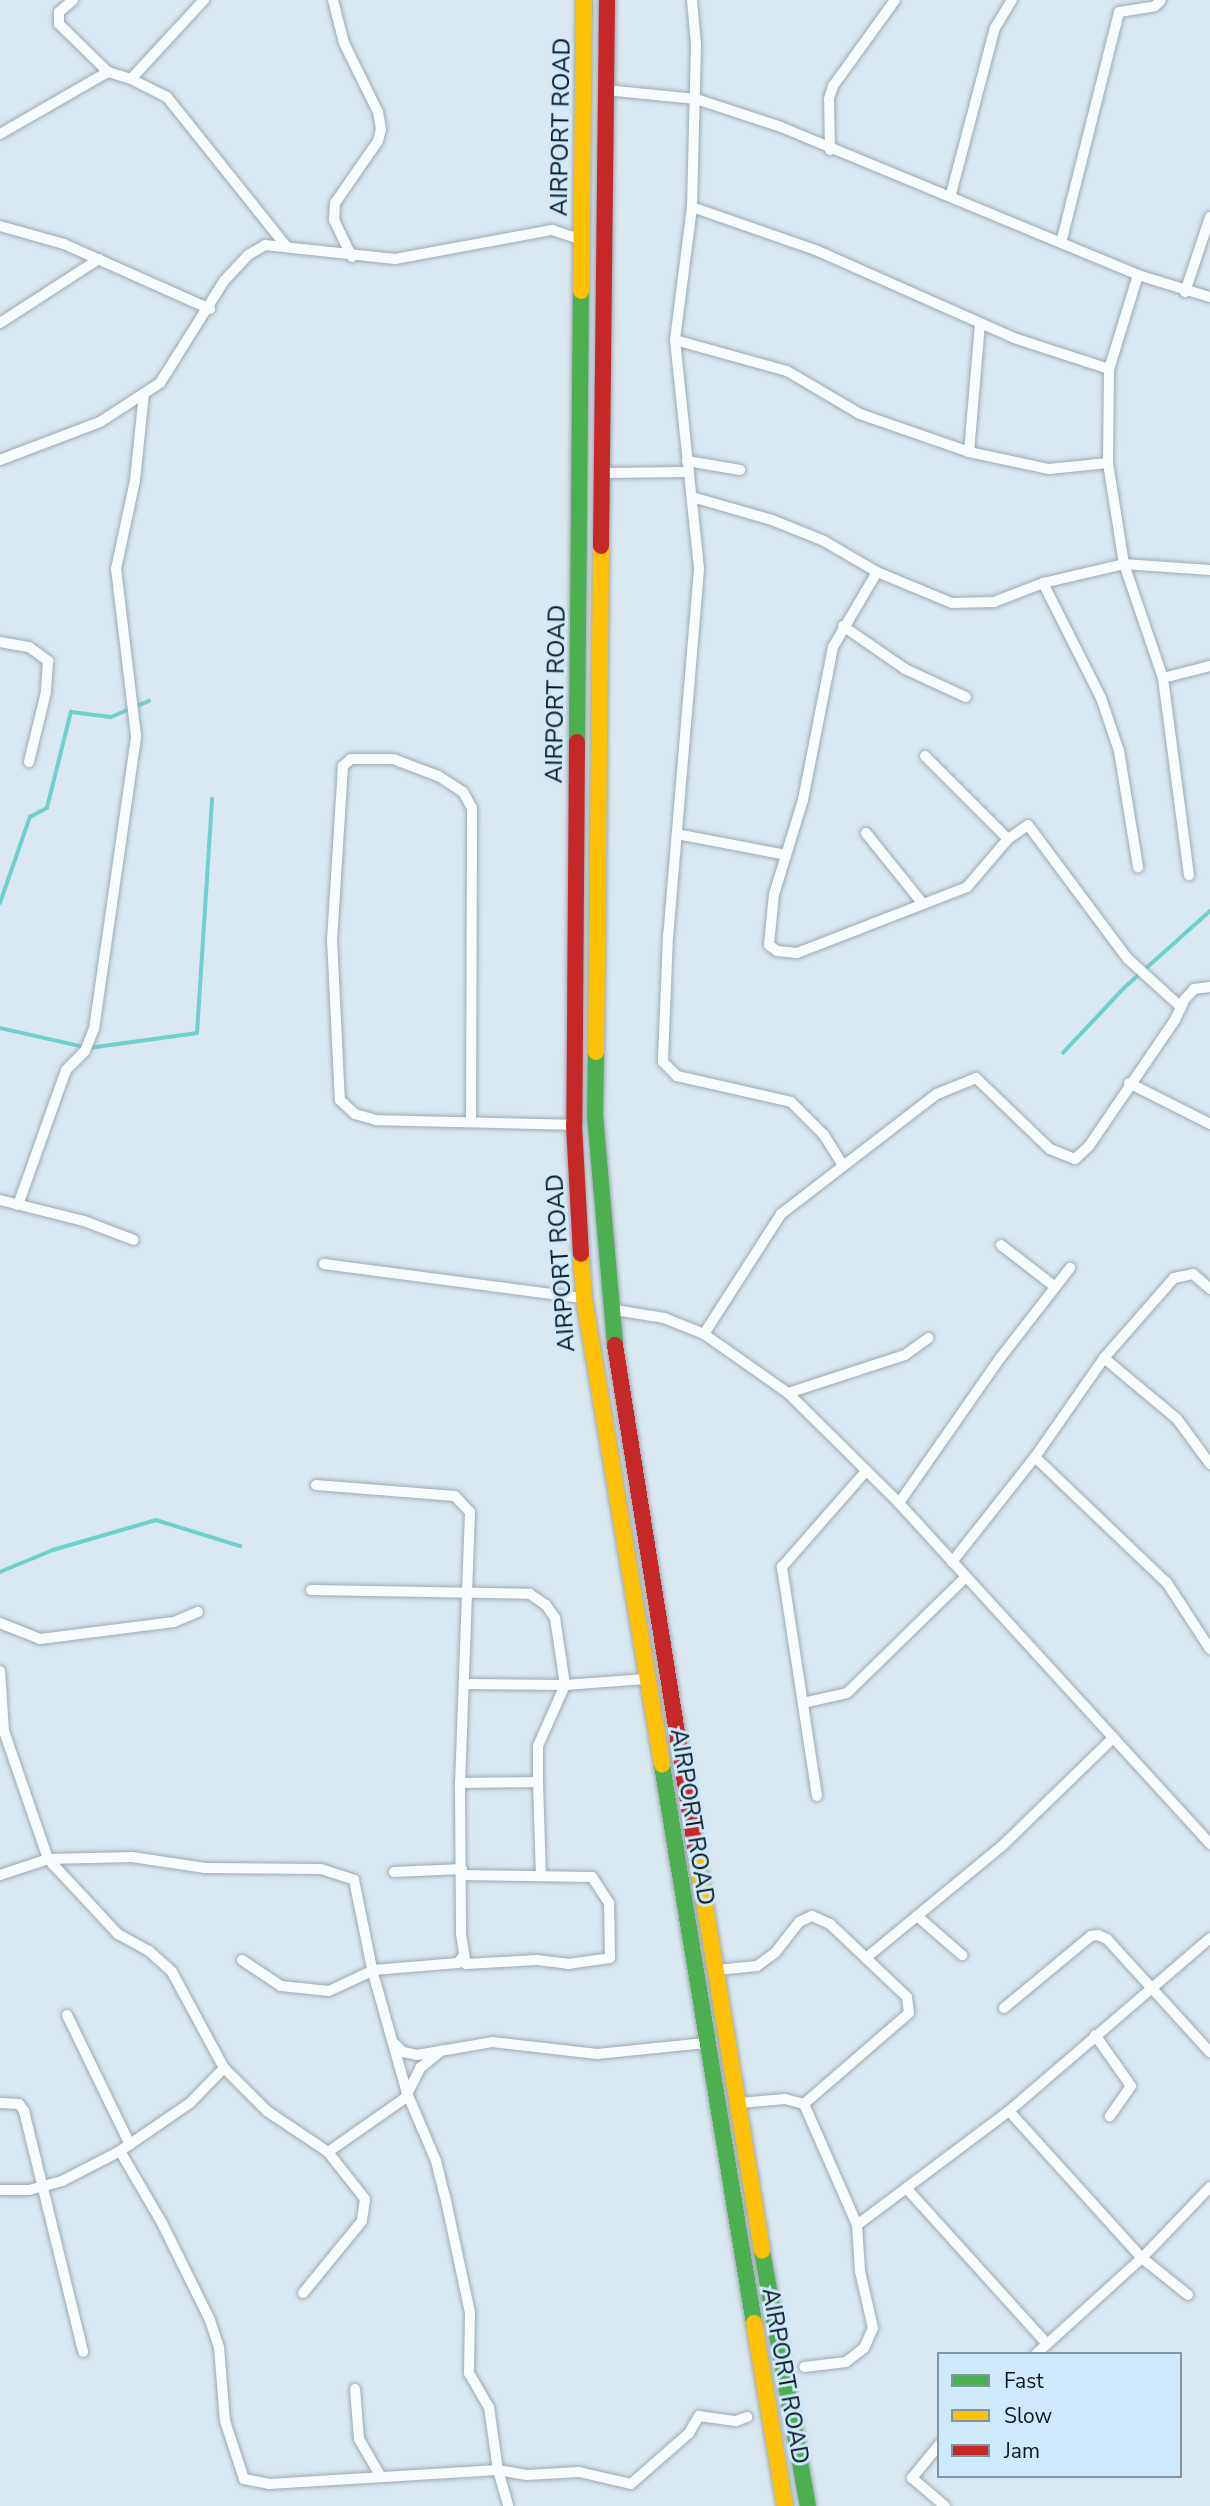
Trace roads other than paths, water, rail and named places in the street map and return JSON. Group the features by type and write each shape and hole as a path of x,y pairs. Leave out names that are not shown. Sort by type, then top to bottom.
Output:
{"main road":[{"name":"AIRPORT ROAD","path":"584,0 574,1125 584,1298 592,1367 625,1544 727,2178 785,2506"},
{"name":"AIRPORT ROAD","path":"607,0 595,1115 609,1310 749,2175 808,2506"},
{"path":"578,750 598,749"},
{"path":"625,1544 647,1541"},
{"path":"727,2178 749,2175"}],"street":[{"path":"73,0 59,12 59,24 108,72 131,79 167,97 286,246"},
{"path":"131,79 204,0"},
{"path":"333,0 344,43 378,112 381,130 378,141 335,203 334,220 352,257"},
{"path":"692,0 696,99 692,207 674,341 699,569 667,947 665,1068 677,1076 791,1102 824,1135 843,1165"},
{"path":"830,150 829,99 833,86 895,0"},
{"path":"951,194 995,28 1012,0"},
{"path":"1061,243 1119,12 1155,6 1161,0"},
{"path":"0,134 108,72"},
{"path":"606,90 696,99 781,127 830,150 951,194 1138,275 1185,292 1210,297"},
{"path":"692,207 818,251 980,323 1109,369"},
{"path":"1185,292 1210,217"},
{"path":"0,226 99,259 210,309"},
{"path":"0,460 100,422 160,383 210,309 224,281 248,255 265,245 352,257 406,258 552,230 582,240"},
{"path":"0,323 99,259"},
{"path":"1138,275 1109,369 1108,463 1124,564 1163,678 1189,875"},
{"path":"969,452 980,323"},
{"path":"674,341 787,371 860,414 969,452 1049,469 1108,463"},
{"path":"18,1205 66,1070 85,1051 94,1029 136,736 116,569 135,480 144,393"},
{"path":"604,473 687,466 740,470"},
{"path":"692,497 782,524 877,572 952,603 995,602 1043,583 1124,564 1210,570"},
{"path":"877,572 844,626 827,668 803,800 768,926 769,945 777,951 797,953 967,887 1009,839 1028,825 1128,959 1181,1007"},
{"path":"1043,583 1101,698 1119,751 1138,867"},
{"path":"844,626 905,669 966,696"},
{"path":"0,642 30,647 48,662 46,692 29,762"},
{"path":"1163,678 1210,666"},
{"path":"925,756 1009,839"},
{"path":"471,1120 472,808 463,792 438,776 393,759 351,759 343,766 332,939 340,1100 355,1114 376,1121 471,1120 574,1125"},
{"path":"866,833 923,904"},
{"path":"677,834 786,855"},
{"path":"704,1334 781,1214 937,1094 976,1078 1050,1149 1075,1159 1089,1146 1194,989 1210,987"},
{"path":"1129,1083 1210,1124"},
{"path":"0,1200 84,1221 134,1240"},
{"path":"1002,1245 1054,1286"},
{"path":"324,1264 584,1298"},
{"path":"899,1503 1054,1286 1070,1268"},
{"path":"952,1562 1035,1457 1104,1358 1174,1278 1193,1274 1210,1289"},
{"path":"609,1310 664,1318 704,1334 788,1393 899,1503 1210,1844"},
{"path":"788,1393 905,1355 928,1338"},
{"path":"1104,1358 1177,1419 1210,1464"},
{"path":"1035,1457 1167,1583 1210,1649"},
{"path":"817,1796 782,1567 866,1471"},
{"path":"316,1485 455,1496 470,1512 460,1783 462,1872 464,1954 466,1964 568,1964 610,1958 610,1903 592,1877 462,1872 394,1872"},
{"path":"803,1703 847,1693 966,1577"},
{"path":"311,1590 530,1594 546,1605 555,1618 565,1685 538,1746 541,1876"},
{"path":"0,1623 40,1639 174,1622 198,1612"},
{"path":"0,1671 4,1731 48,1859 102,1919 172,1972 224,2068 268,2111 328,2152 365,2199 367,2208 341,2249 303,2293"},
{"path":"464,1684 565,1685 646,1679"},
{"path":"866,1958 1003,1846 1113,1738"},
{"path":"460,1783 538,1782"},
{"path":"0,1875 48,1859 132,1857 205,1868 292,1866 339,1872 354,1880 361,1894 374,1969 407,2093 436,2161 445,2196 470,2314 469,2372 489,2407 498,2470 508,2506"},
{"path":"717,1970 757,1966 775,1953 799,1922 812,1916 830,1924 907,1997 909,2013 804,2104"},
{"path":"917,1916 962,1955"},
{"path":"1004,2008 1091,1936 1107,1939 1210,2052"},
{"path":"857,2225 908,2190 1009,2111 1210,1938"},
{"path":"242,1960 270,1982 314,1991 338,1987 374,1969 458,1963 464,1954"},
{"path":"67,2015 125,2148 209,2320 219,2347 225,2421 244,2479 269,2484 498,2470 527,2475 579,2472 631,2484 689,2433 699,2416 736,2421 747,2417"},
{"path":"1096,2035 1131,2086 1110,2116"},
{"path":"393,2042 403,2052 417,2055 444,2048 492,2042 597,2054 705,2043"},
{"path":"328,2152 407,2093 420,2068 444,2048"},
{"path":"0,2190 62,2181 125,2148 190,2103 224,2068"},
{"path":"739,2103 785,2099 804,2104"},
{"path":"0,2103 19,2104 24,2111 83,2352"},
{"path":"804,2104 857,2225 860,2271 873,2328 864,2348 846,2362 804,2367"},
{"path":"1009,2111 1142,2258 1188,2295"},
{"path":"1039,2352 1142,2258 1210,2187"},
{"path":"908,2190 1047,2344"},
{"path":"355,2389 359,2439 381,2477"},
{"path":"937,2447 912,2478 945,2506"}],"waterway":[{"path":"0,903 30,817 47,808 71,712 111,717 149,701"},
{"path":"0,1028 89,1048 197,1033 212,799"},
{"path":"1063,1053 1124,988 1210,911"},
{"path":"0,1572 53,1550 156,1520 240,1546"}]}
